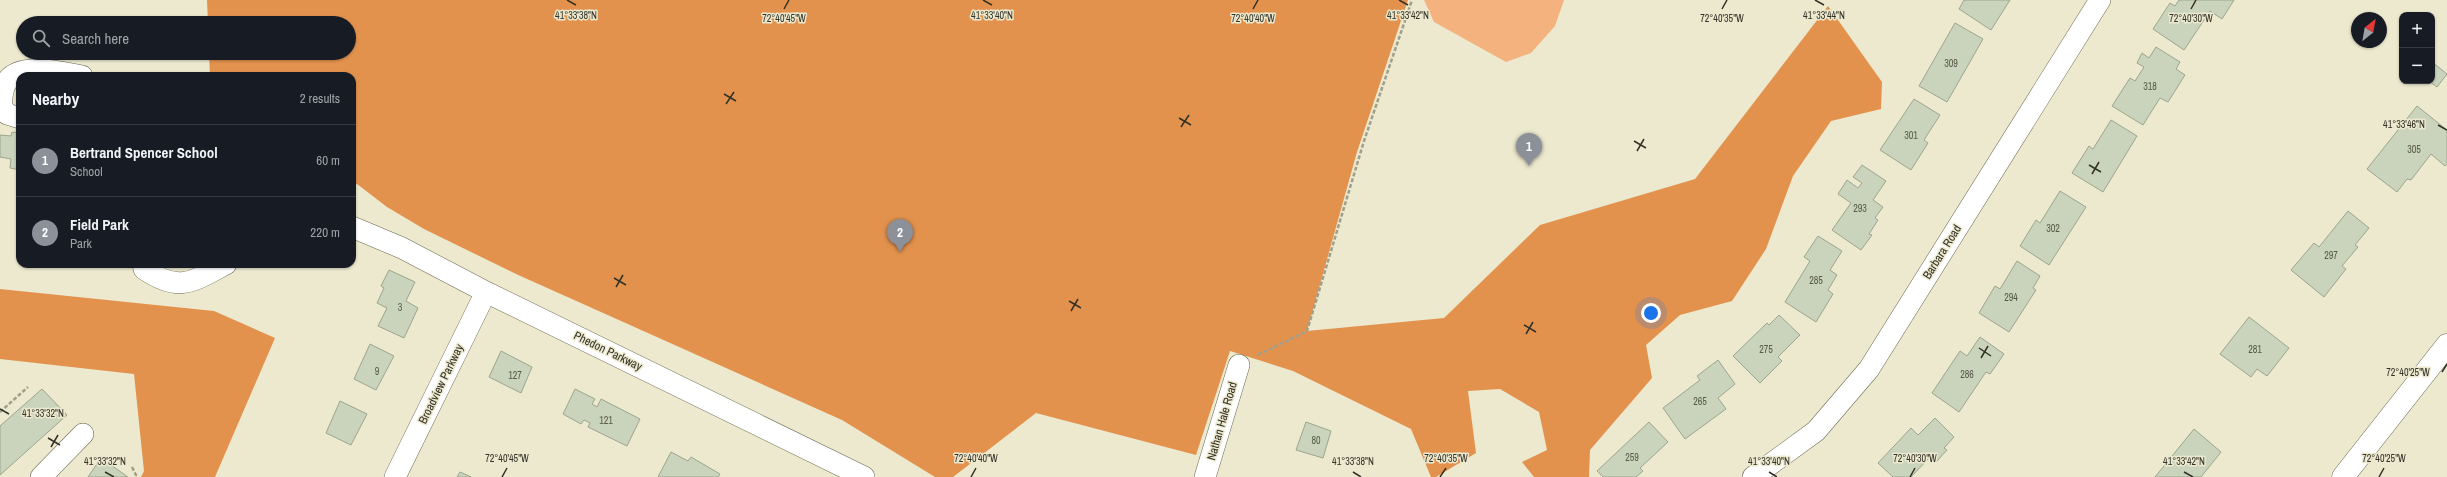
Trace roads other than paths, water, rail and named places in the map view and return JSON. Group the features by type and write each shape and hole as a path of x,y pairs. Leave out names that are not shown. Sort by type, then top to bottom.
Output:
{"street":[{"name":"Barbara Road","path":"1753,477 1816,431 1869,369 2100,0"},
{"path":"27,72 40,69 58,72"},
{"path":"16,75 4,87 1,106 7,114 16,117"},
{"name":"Phedon Parkway","path":"356,229 402,248 486,292 857,476"},
{"path":"144,268 160,280 188,284 218,268"},
{"name":"Broadview Parkway","path":"396,477 486,292"},
{"path":"2343,477 2447,344"},
{"name":"Nathan Hale Road","path":"1206,477 1239,364"},
{"path":"41,477 83,434"}],"place":[{"name":"Bertrand Spencer School","path":"1529,166"},
{"name":"Field Park","path":"900,252"}]}
